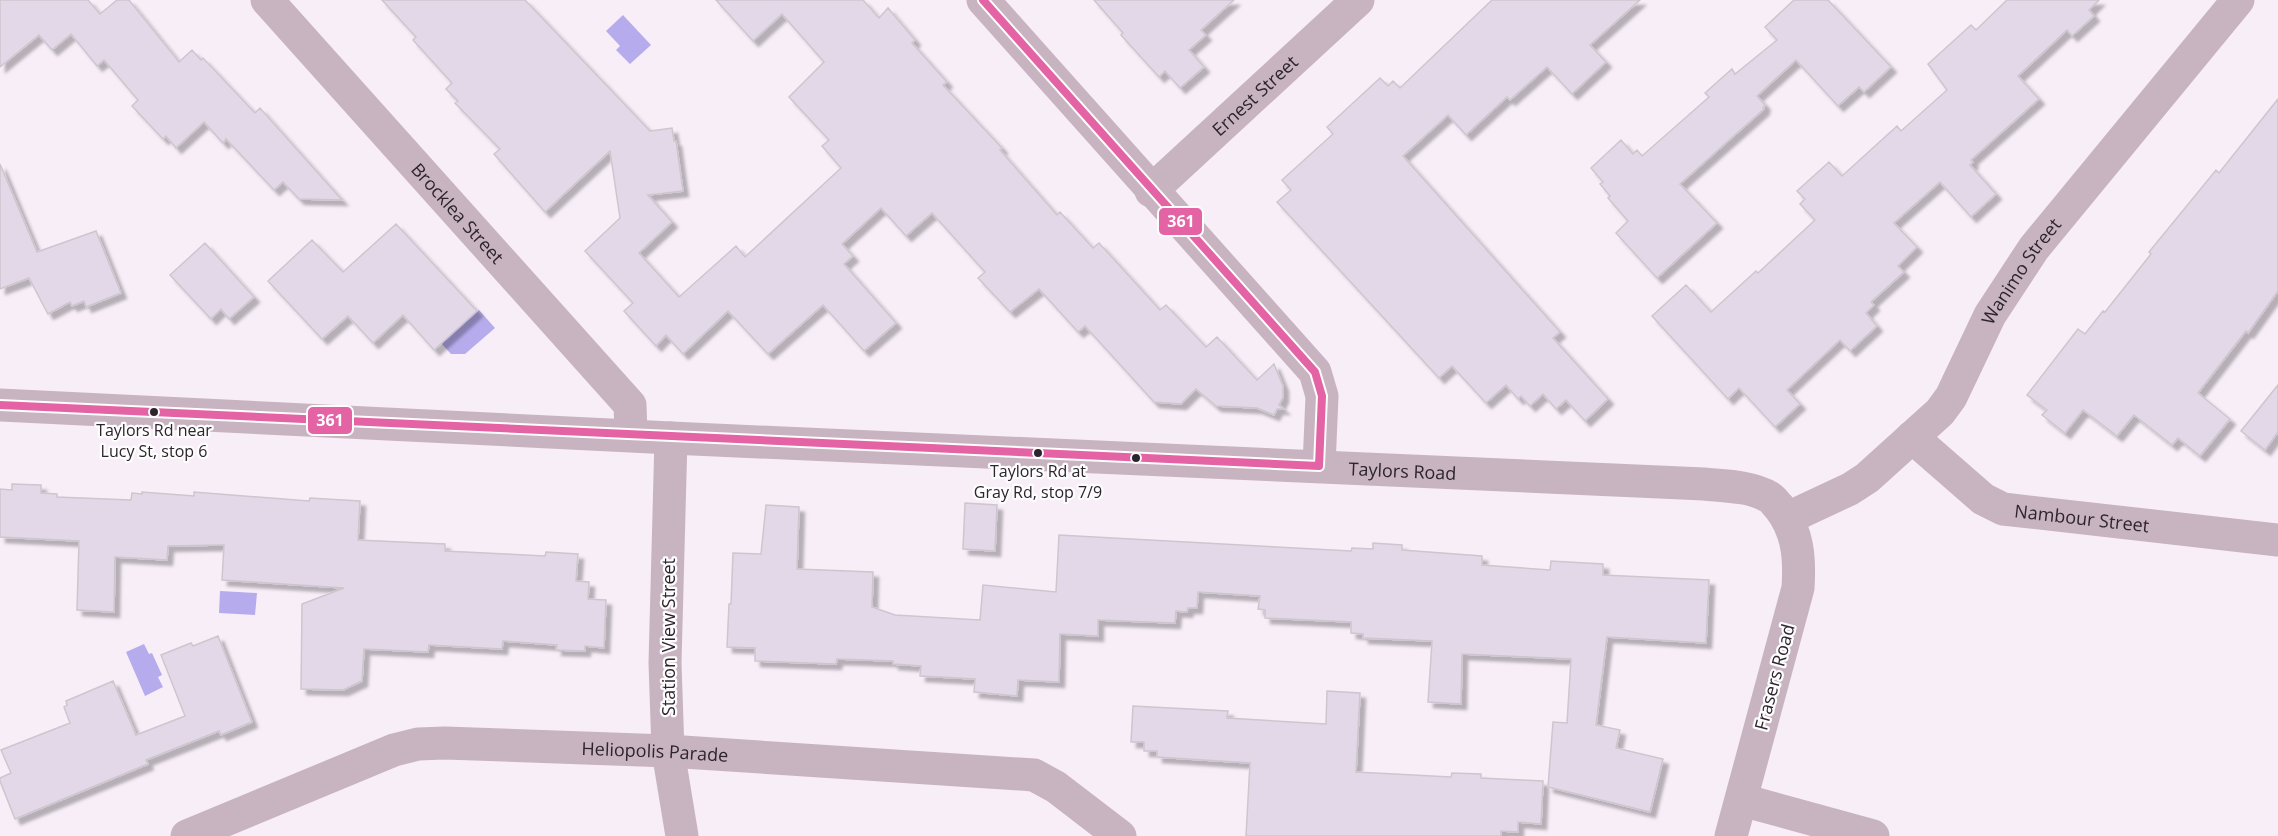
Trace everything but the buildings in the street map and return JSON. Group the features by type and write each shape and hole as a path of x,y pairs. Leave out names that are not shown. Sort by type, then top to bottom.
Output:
{"street":[{"name":"Brocklea Street","path":"267,0 630,405 631,435"},
{"path":"983,0 1151,191 1315,372 1323,396 1319,466"},
{"name":"Ernest Street","path":"1151,191 1358,0"},
{"name":"Wanimo Street","path":"1788,518 1850,489 1867,478 1940,412 1951,397 1990,315 2034,249 2238,0"},
{"name":"Taylors Road","path":"0,405 671,438 1704,484 1747,489 1770,497 1788,518"},
{"name":"Nambour Street","path":"1912,437 1983,499 2002,509 2278,540"},
{"name":"Station View Street","path":"671,438 665,663 668,751 682,836"},
{"name":"Frasers Road","path":"1731,836 1798,588 1797,541 1788,518"},
{"name":"Heliopolis Parade","path":"187,836 394,750 418,744 668,751 1034,775 1056,787 1120,836"},
{"path":"1742,800 1873,836"}],"shaded area":[{"path":"623,15 651,45 630,64 616,50 620,46 606,31"},
{"path":"479,310 495,328 465,354 451,354 441,343"},
{"path":"220,591 257,593 255,615 219,613"},
{"path":"144,644 149,654 152,653 162,675 158,677 163,687 145,696 126,652"}],"transit line":[{"name":"361","path":"983,0 1315,372 1322,396 1319,466"},
{"name":"361","path":"0,405 1319,466"}],"place":[{"name":"Taylors Rd near Lucy St, stop 6","path":"154,412"},
{"name":"Taylors Rd at Gray Rd, stop 7/9","path":"1038,453"}]}
